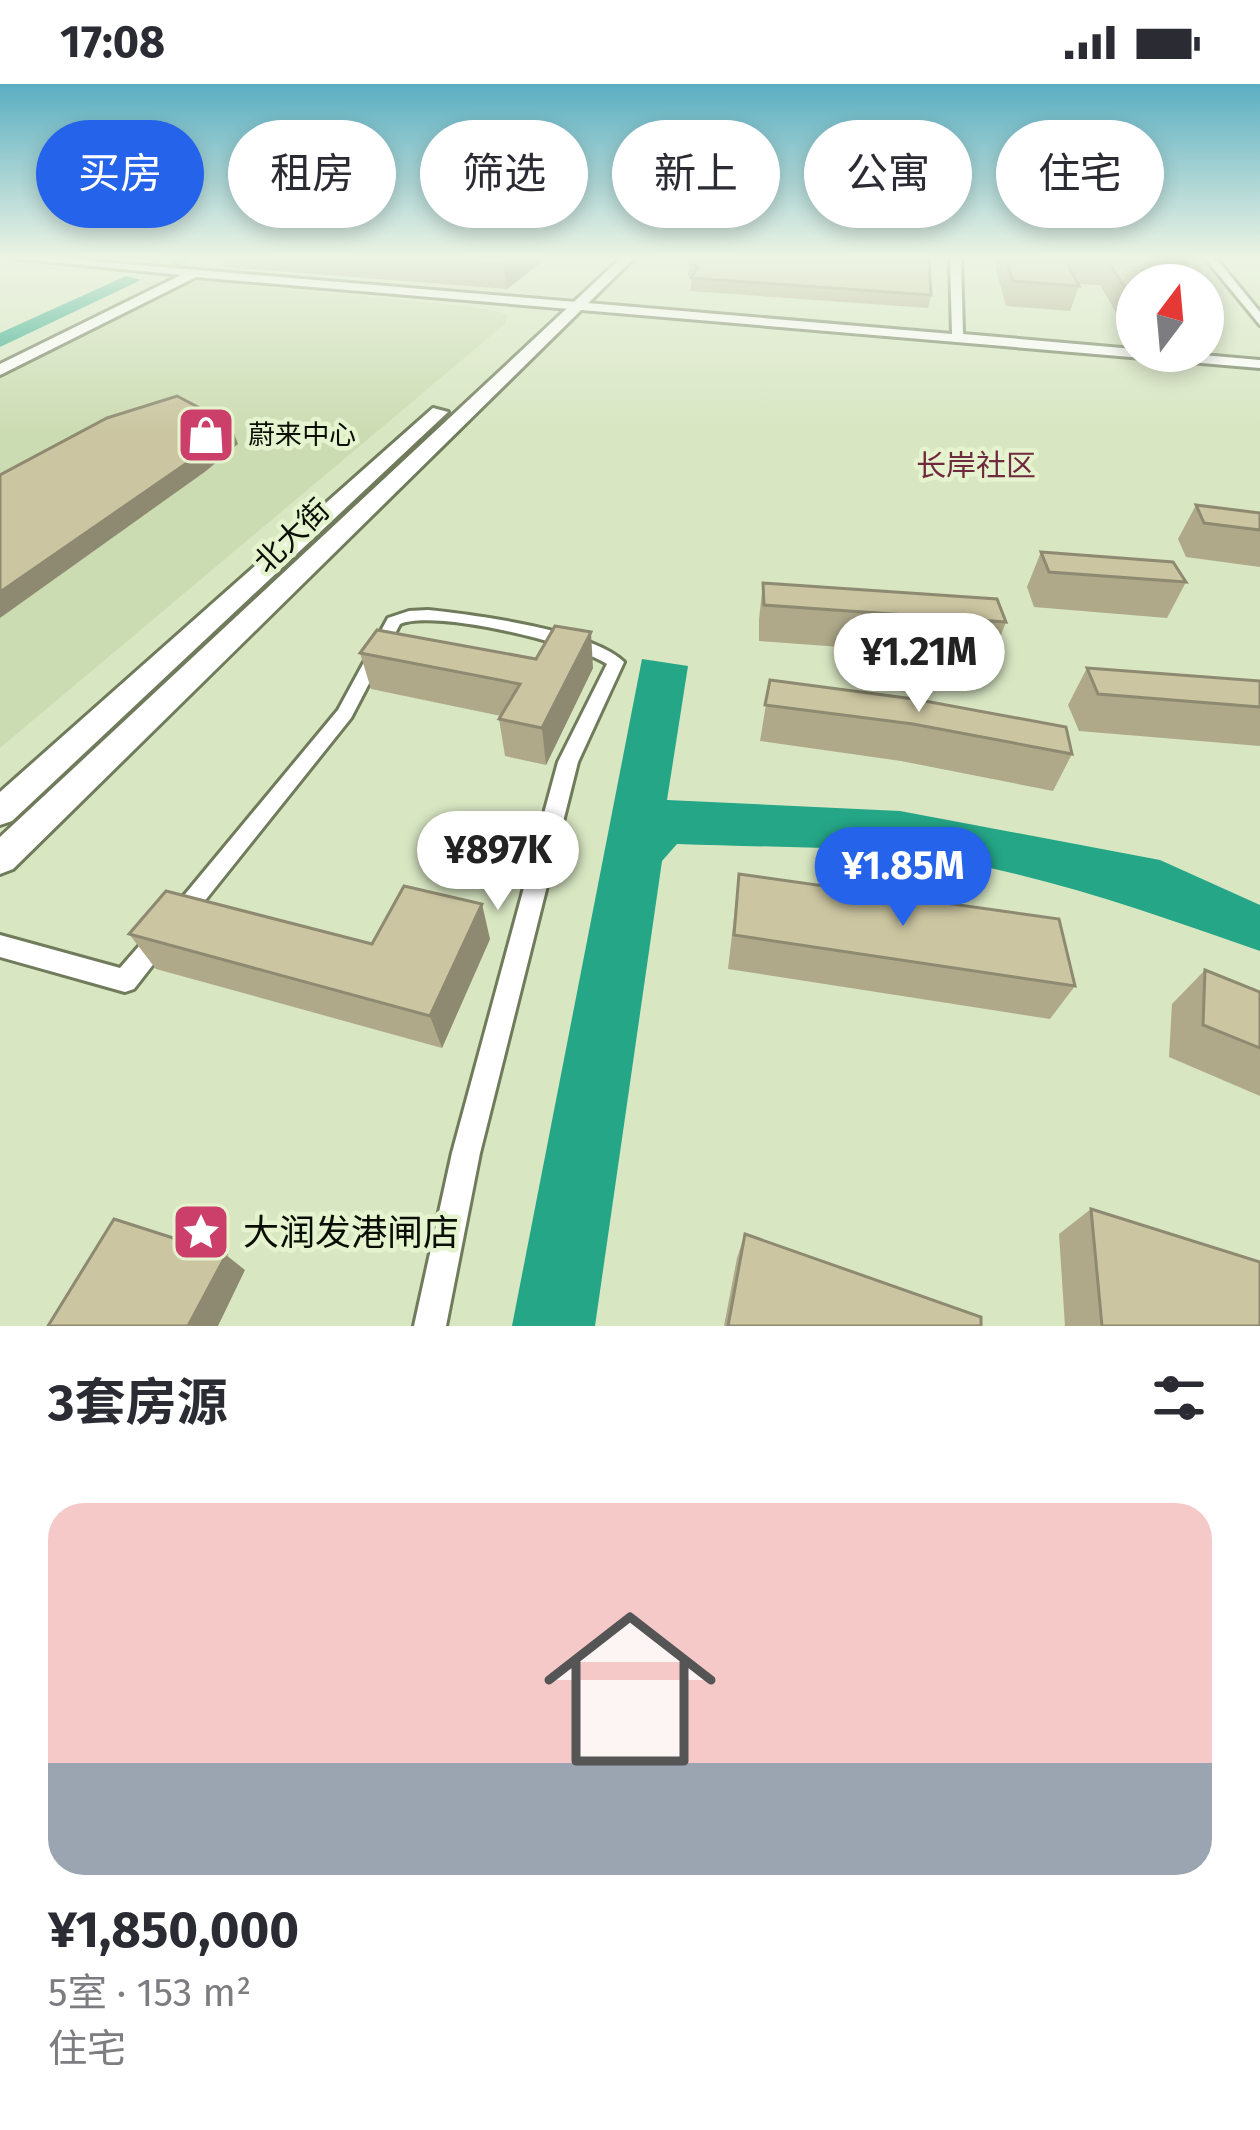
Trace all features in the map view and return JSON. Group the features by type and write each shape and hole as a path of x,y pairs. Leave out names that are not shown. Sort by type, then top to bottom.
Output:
{"main road":[{"path":"0,370 109,316"},
{"name":"北大街","path":"0,812 557,316"},
{"name":"北大街","path":"0,860 558,316"},
{"path":"715,316 1260,361"},
{"path":"736,316 1116,345"},
{"path":"958,316 958,332"},
{"path":"1224,356 1260,361"}],"street":[{"path":"0,946 124,981 345,714 394,622 408,615 566,639 609,653 616,662 568,762 466,1154 430,1326"}],"shaded area":[{"path":"121,316 507,316 505,324 0,748 0,377"}],"water":[{"path":"642,659 688,666 667,800 900,811 1160,860 1260,905 1260,951 997,869 849,849 677,844 662,861 595,1326 512,1326"}],"building":[{"path":"177,396 232,428 0,592 0,475 107,418"},
{"path":"1196,505 1260,513 1260,530 1204,523"},
{"path":"1041,552 1173,562 1186,582 1049,572"},
{"path":"763,583 997,599 1006,622 764,605"},
{"path":"555,626 591,632 542,728 499,719 520,684 360,653 377,630 536,659"},
{"path":"1087,668 1260,681 1260,707 1098,694"},
{"path":"770,680 914,699 1066,727 1072,754 913,724 765,705"},
{"path":"739,874 1059,919 1075,986 734,935"},
{"path":"404,886 482,904 430,1016 129,934 166,891 372,944"},
{"path":"1205,970 1260,992 1260,1048 1203,1025"},
{"path":"1091,1209 1260,1262 1260,1326 1102,1326"},
{"path":"114,1219 226,1255 188,1326 48,1326"},
{"path":"745,1234 981,1317 981,1326 728,1326"}],"waterway":[{"path":"0,341 54,316"}],"place":[{"name":"蔚来中心","path":"206,435"},
{"name":"大润发港闸店","path":"201,1232"}],"district":[{"name":"长岸社区","path":"976,466"}]}
